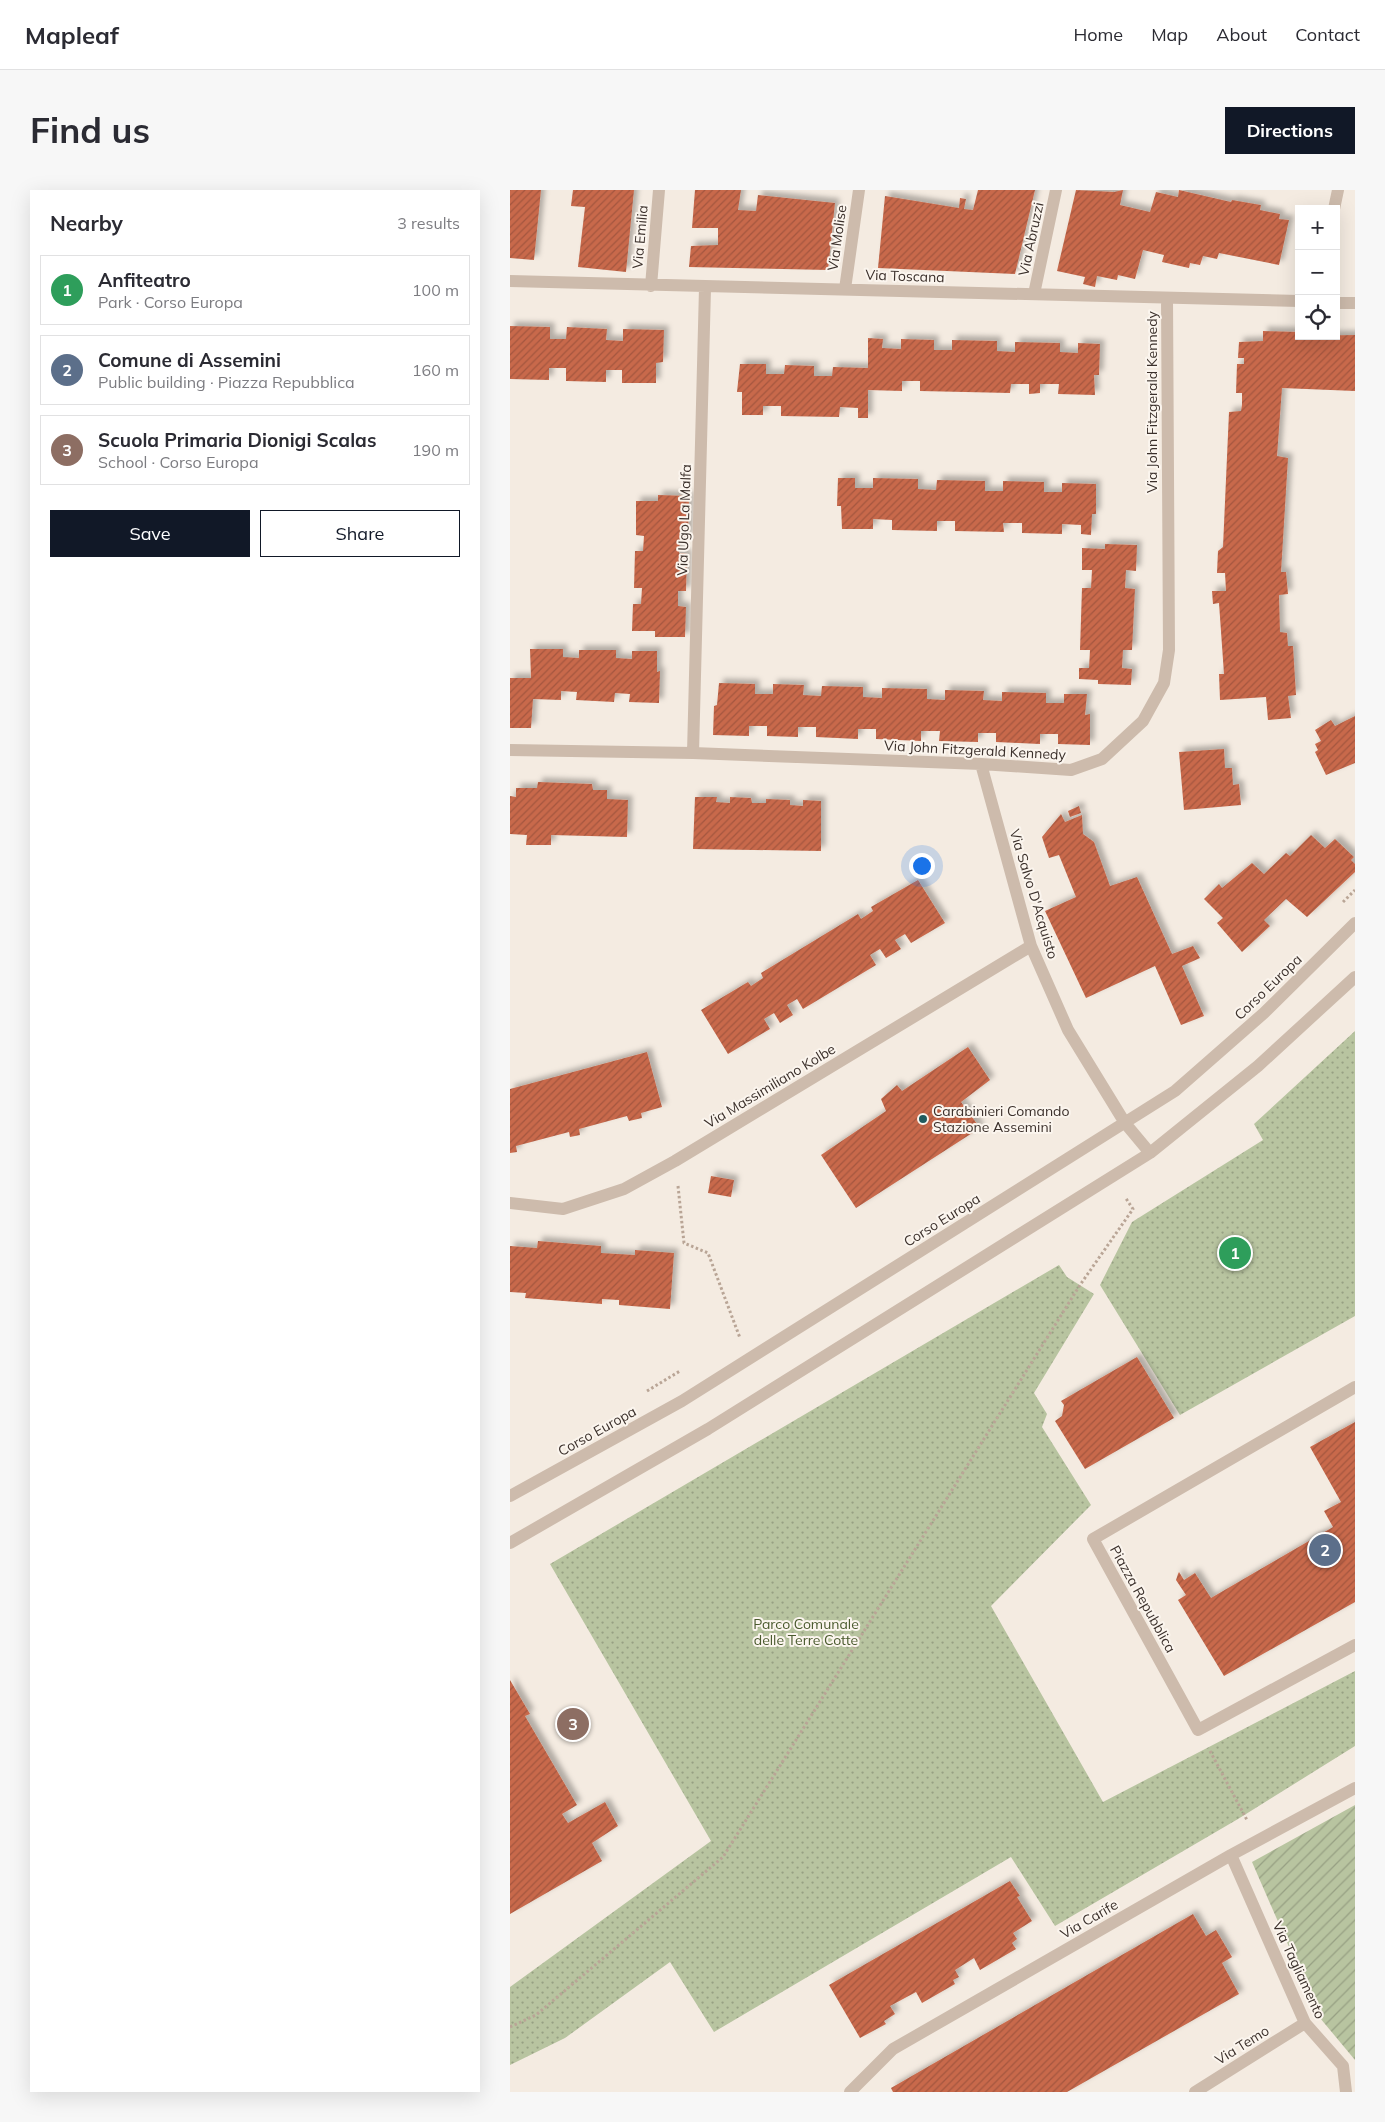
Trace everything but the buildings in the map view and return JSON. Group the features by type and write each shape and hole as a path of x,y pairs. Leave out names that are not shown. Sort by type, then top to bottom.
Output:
{"street":[{"name":"Via Emilia","path":"651,286 659,190"},
{"name":"Via Molise","path":"845,289 859,190"},
{"name":"Via Abruzzi","path":"1034,294 1056,190"},
{"path":"1335,205 1338,190"},
{"name":"Via Toscana","path":"510,281 705,288 845,289 1295,302"},
{"name":"Via Ugo La Malfa","path":"693,753 705,288"},
{"name":"Via John Fitzgerald Kennedy","path":"510,750 693,753 981,764 1071,770 1102,759 1143,722 1164,683 1169,650 1167,298"},
{"path":"1340,302 1355,303"},
{"name":"Via Salvo D'Acquisto","path":"981,764 1031,946 1068,1030 1125,1123 1150,1154"},
{"name":"Corso Europa","path":"510,1496 682,1401 1175,1091 1264,1013 1355,922"},
{"name":"Via Massimiliano Kolbe","path":"510,1203 563,1209 624,1189 675,1161 1031,946"},
{"path":"510,1542 708,1429 1150,1154 1258,1066 1355,977"},
{"name":"Piazza Repubblica","path":"1198,1730 1093,1539 1355,1387"},
{"path":"1198,1730 1355,1645"},
{"name":"Via Carife","path":"850,2092 893,2049 1231,1855 1355,1788"},
{"name":"Via Tagliamento","path":"1231,1855 1305,2023 1343,2066 1346,2092"},
{"name":"Via Temo","path":"1195,2092 1305,2023"}],"path":[{"path":"1337,907 1355,890"},
{"path":"675,1161 684,1242 708,1253 739,1337 752,1357"},
{"path":"510,2027 536,2015 723,1857 1080,1285 1133,1209 1124,1195"},
{"path":"739,1337 748,1332"},
{"path":"644,1392 688,1367"},
{"path":"1198,1730 1258,1840"}],"green space":[{"path":"1355,1031 1355,1316 1180,1415 1100,1285 1132,1222 1263,1140 1254,1124"},
{"name":"Parco Comunale delle Terre Cotte","path":"1059,1265 1067,1277 1094,1294 1034,1393 1047,1414 1042,1427 1091,1505 991,1606 1103,1802 1355,1671 1355,1746 1238,1819 1055,1926 1011,1857 714,2032 670,1962 565,2038 510,2065 510,1987 711,1841 550,1564"},
{"path":"1355,1805 1355,2060 1320,2018 1252,1862"}],"place":[{"name":"Carabinieri Comando Stazione Assemini","path":"923,1119"},
{"name":"Anfiteatro","path":"1235,1253"},
{"name":"Comune di Assemini","path":"1325,1550"},
{"name":"Scuola Primaria Dionigi Scalas","path":"573,1724"}]}
